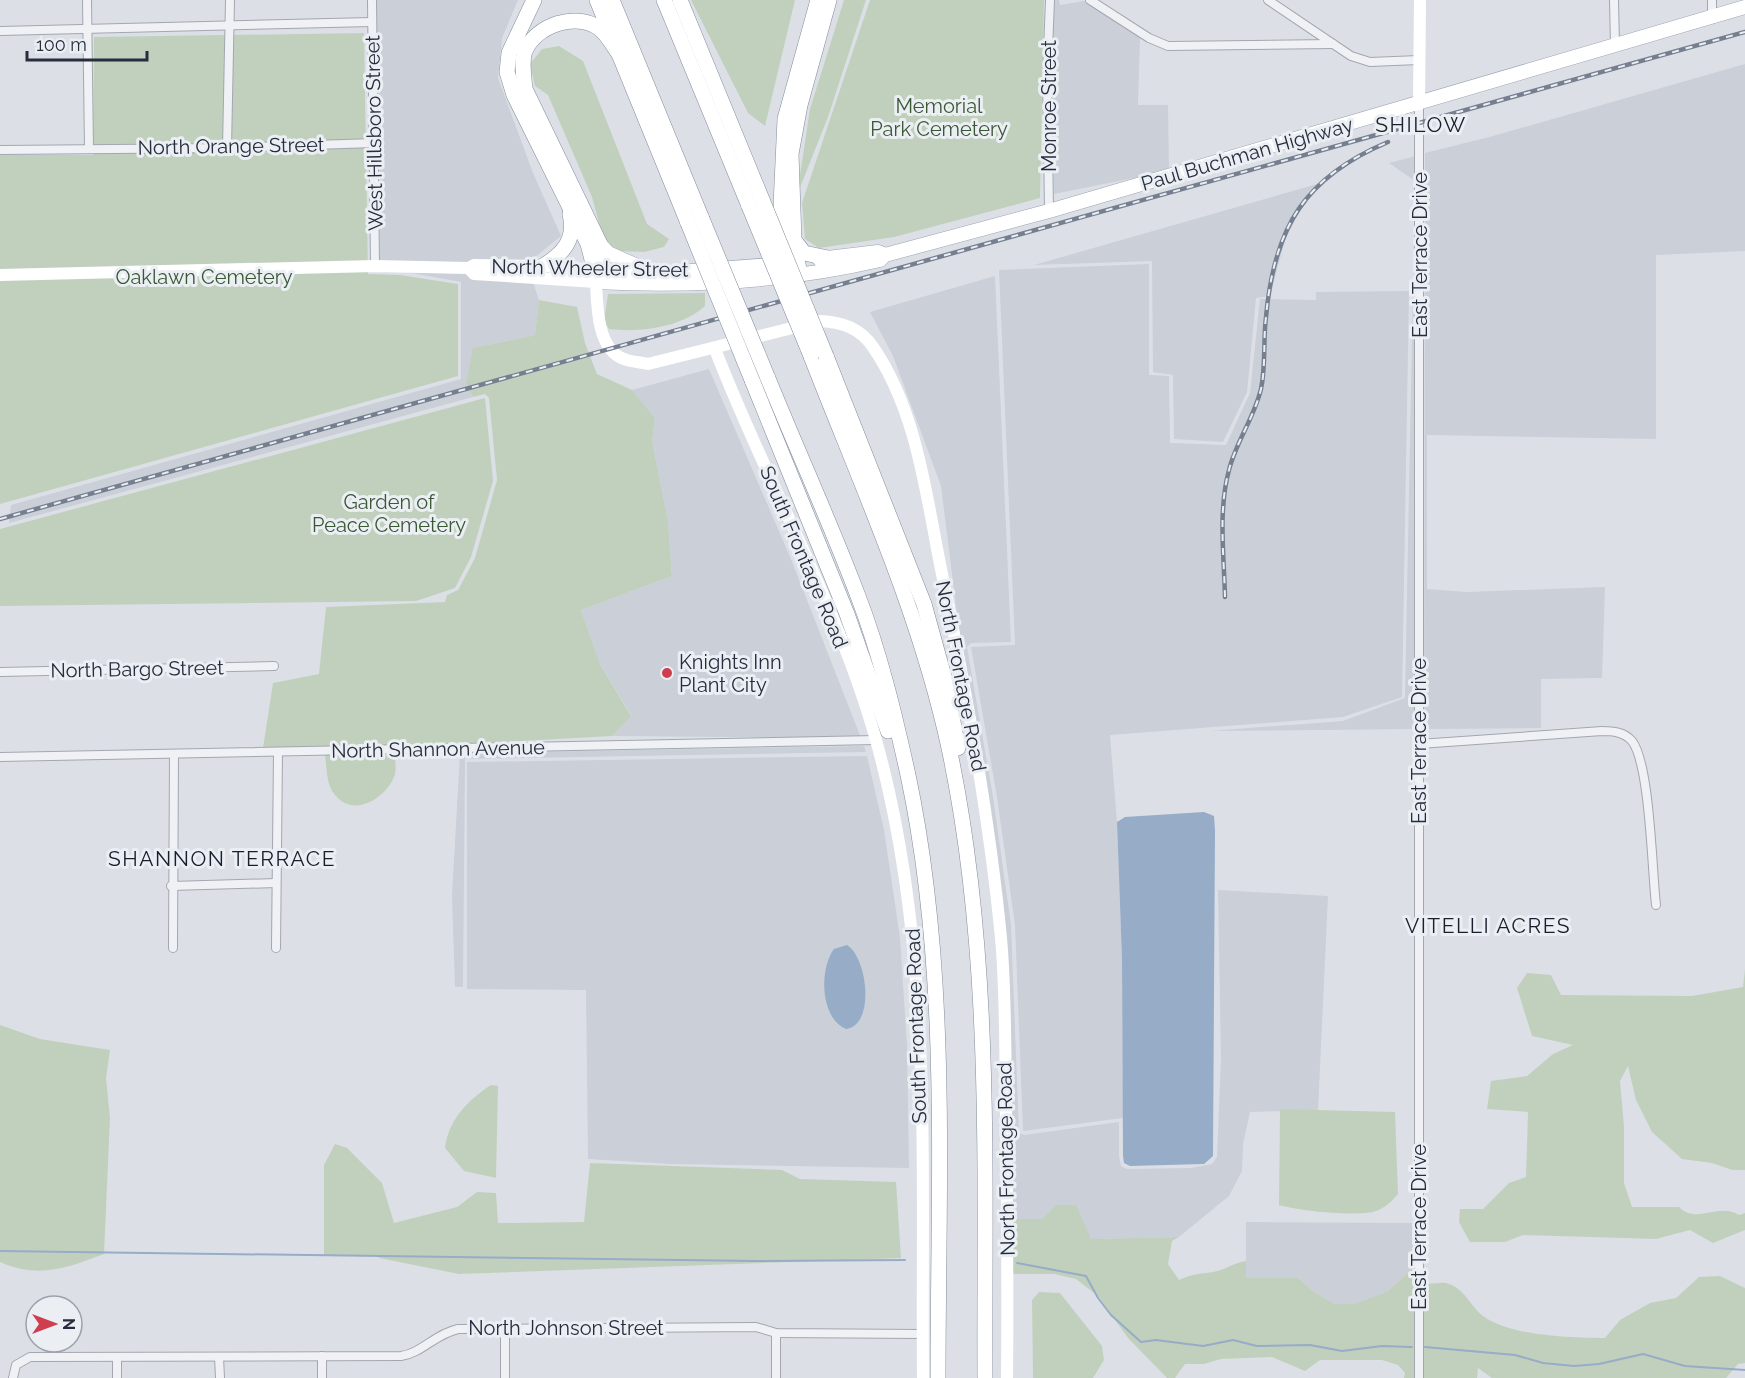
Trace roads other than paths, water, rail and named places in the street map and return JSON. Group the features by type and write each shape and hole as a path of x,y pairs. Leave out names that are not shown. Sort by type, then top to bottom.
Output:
{"highway":[{"path":"534,0 509,53 507,72 514,95 588,244 596,276"},
{"path":"597,0 695,221 760,378 859,598 890,702 913,801 925,873 937,1005 938,1378"},
{"path":"612,0 695,221"},
{"path":"664,0 756,204"},
{"path":"795,269 781,205 785,119 818,0"},
{"path":"795,269 791,154 800,105 829,0"},
{"path":"682,2 756,204 818,356 918,638 948,747 965,835 974,903 982,1001 985,1378"},
{"path":"596,276 600,265 600,244 525,88 523,69 525,51 539,32 554,24 580,21 600,29 620,55"},
{"path":"543,266 558,256 569,241 572,224 567,199"},
{"path":"794,240 804,253 828,258"}],"main road":[{"name":"Paul Buchman Highway","path":"749,267 795,269 879,260 885,255 1049,212 1745,7"},
{"path":"600,244 608,252 626,262 658,273"},
{"name":"Paul Buchman Highway","path":"742,281 795,269 828,258 878,252 885,255"},
{"name":"North Wheeler Street","path":"596,276 749,267"},
{"name":"North Wheeler Street","path":"596,276 669,285 742,281"}],"street":[{"path":"87,0 89,149"},
{"path":"227,148 230,0"},
{"name":"West Hillsboro Street","path":"372,0 375,266"},
{"name":"Monroe Street","path":"1049,212 1047,75 1050,0"},
{"path":"1090,0 1149,38 1168,46 1333,44"},
{"path":"1268,0 1351,56 1370,62 1419,60"},
{"path":"1419,0 1419,104"},
{"path":"1614,0 1615,45"},
{"path":"1712,0 1712,17"},
{"path":"0,31 372,22"},
{"name":"East Terrace Drive","path":"1419,104 1419,1378"},
{"name":"North Orange Street","path":"0,150 227,148 374,143"},
{"name":"North Wheeler Street","path":"0,275 375,266 468,268 474,265 543,266 596,276"},
{"name":"North Wheeler Street","path":"468,268 474,274 596,276"},
{"name":"North Frontage Road","path":"596,276 598,325 610,348 622,359 648,364 820,321 839,322 852,328 873,346 887,372 918,455 973,732 1001,939 1007,1196 1007,1378"},
{"name":"South Frontage Road","path":"715,349 838,632 876,740 904,866 918,983 922,1378"},
{"name":"North Bargo Street","path":"0,672 274,666"},
{"path":"1419,744 1602,731 1618,732 1630,739 1638,750 1648,809 1656,905"},
{"name":"North Shannon Avenue","path":"0,757 876,740"},
{"path":"276,948 278,752"},
{"path":"173,948 171,886 174,754"},
{"path":"171,886 276,883"},
{"name":"North Johnson Street","path":"13,1378 16,1365 30,1357 411,1354 447,1331 505,1328 756,1327 776,1333 922,1334"},
{"path":"505,1328 505,1378"},
{"path":"776,1333 776,1378"},
{"path":"322,1356 322,1378"},
{"path":"219,1357 220,1378"},
{"path":"117,1358 117,1378"}],"water":[{"path":"1204,812 1214,816 1215,831 1213,1156 1204,1164 1130,1166 1124,1163 1123,1156 1122,959 1117,822 1125,817"},
{"path":"847,945 860,963 865,1004 862,1016 855,1025 846,1029 831,1015 824,980 829,958 834,949"}],"waterway":[{"path":"0,1251 756,1261 905,1260"},
{"path":"1017,1263 1086,1276 1111,1315 1141,1342 1156,1340 1203,1346 1233,1340 1257,1346 1310,1345 1342,1351 1382,1346 1412,1347"},
{"path":"1425,1347 1515,1355 1543,1363 1574,1366 1599,1364 1643,1354 1685,1366 1745,1370"}],"railway":[{"path":"0,519 1745,32"},
{"path":"1225,597 1222,533 1226,485 1232,460 1261,389 1270,285 1286,231 1299,209 1315,189 1335,171 1388,142"}],"place":[{"name":"Knights Inn Plant City","path":"667,673"}],"district":[{"name":"SHILOW","path":"1421,124"},
{"name":"SHANNON TERRACE","path":"222,858"},
{"name":"VITELLI ACRES","path":"1488,925"}],"park label":[{"name":"Memorial Park Cemetery","path":"939,118"},
{"name":"Oaklawn Cemetery","path":"204,277"},
{"name":"Garden of Peace Cemetery","path":"389,514"}]}
